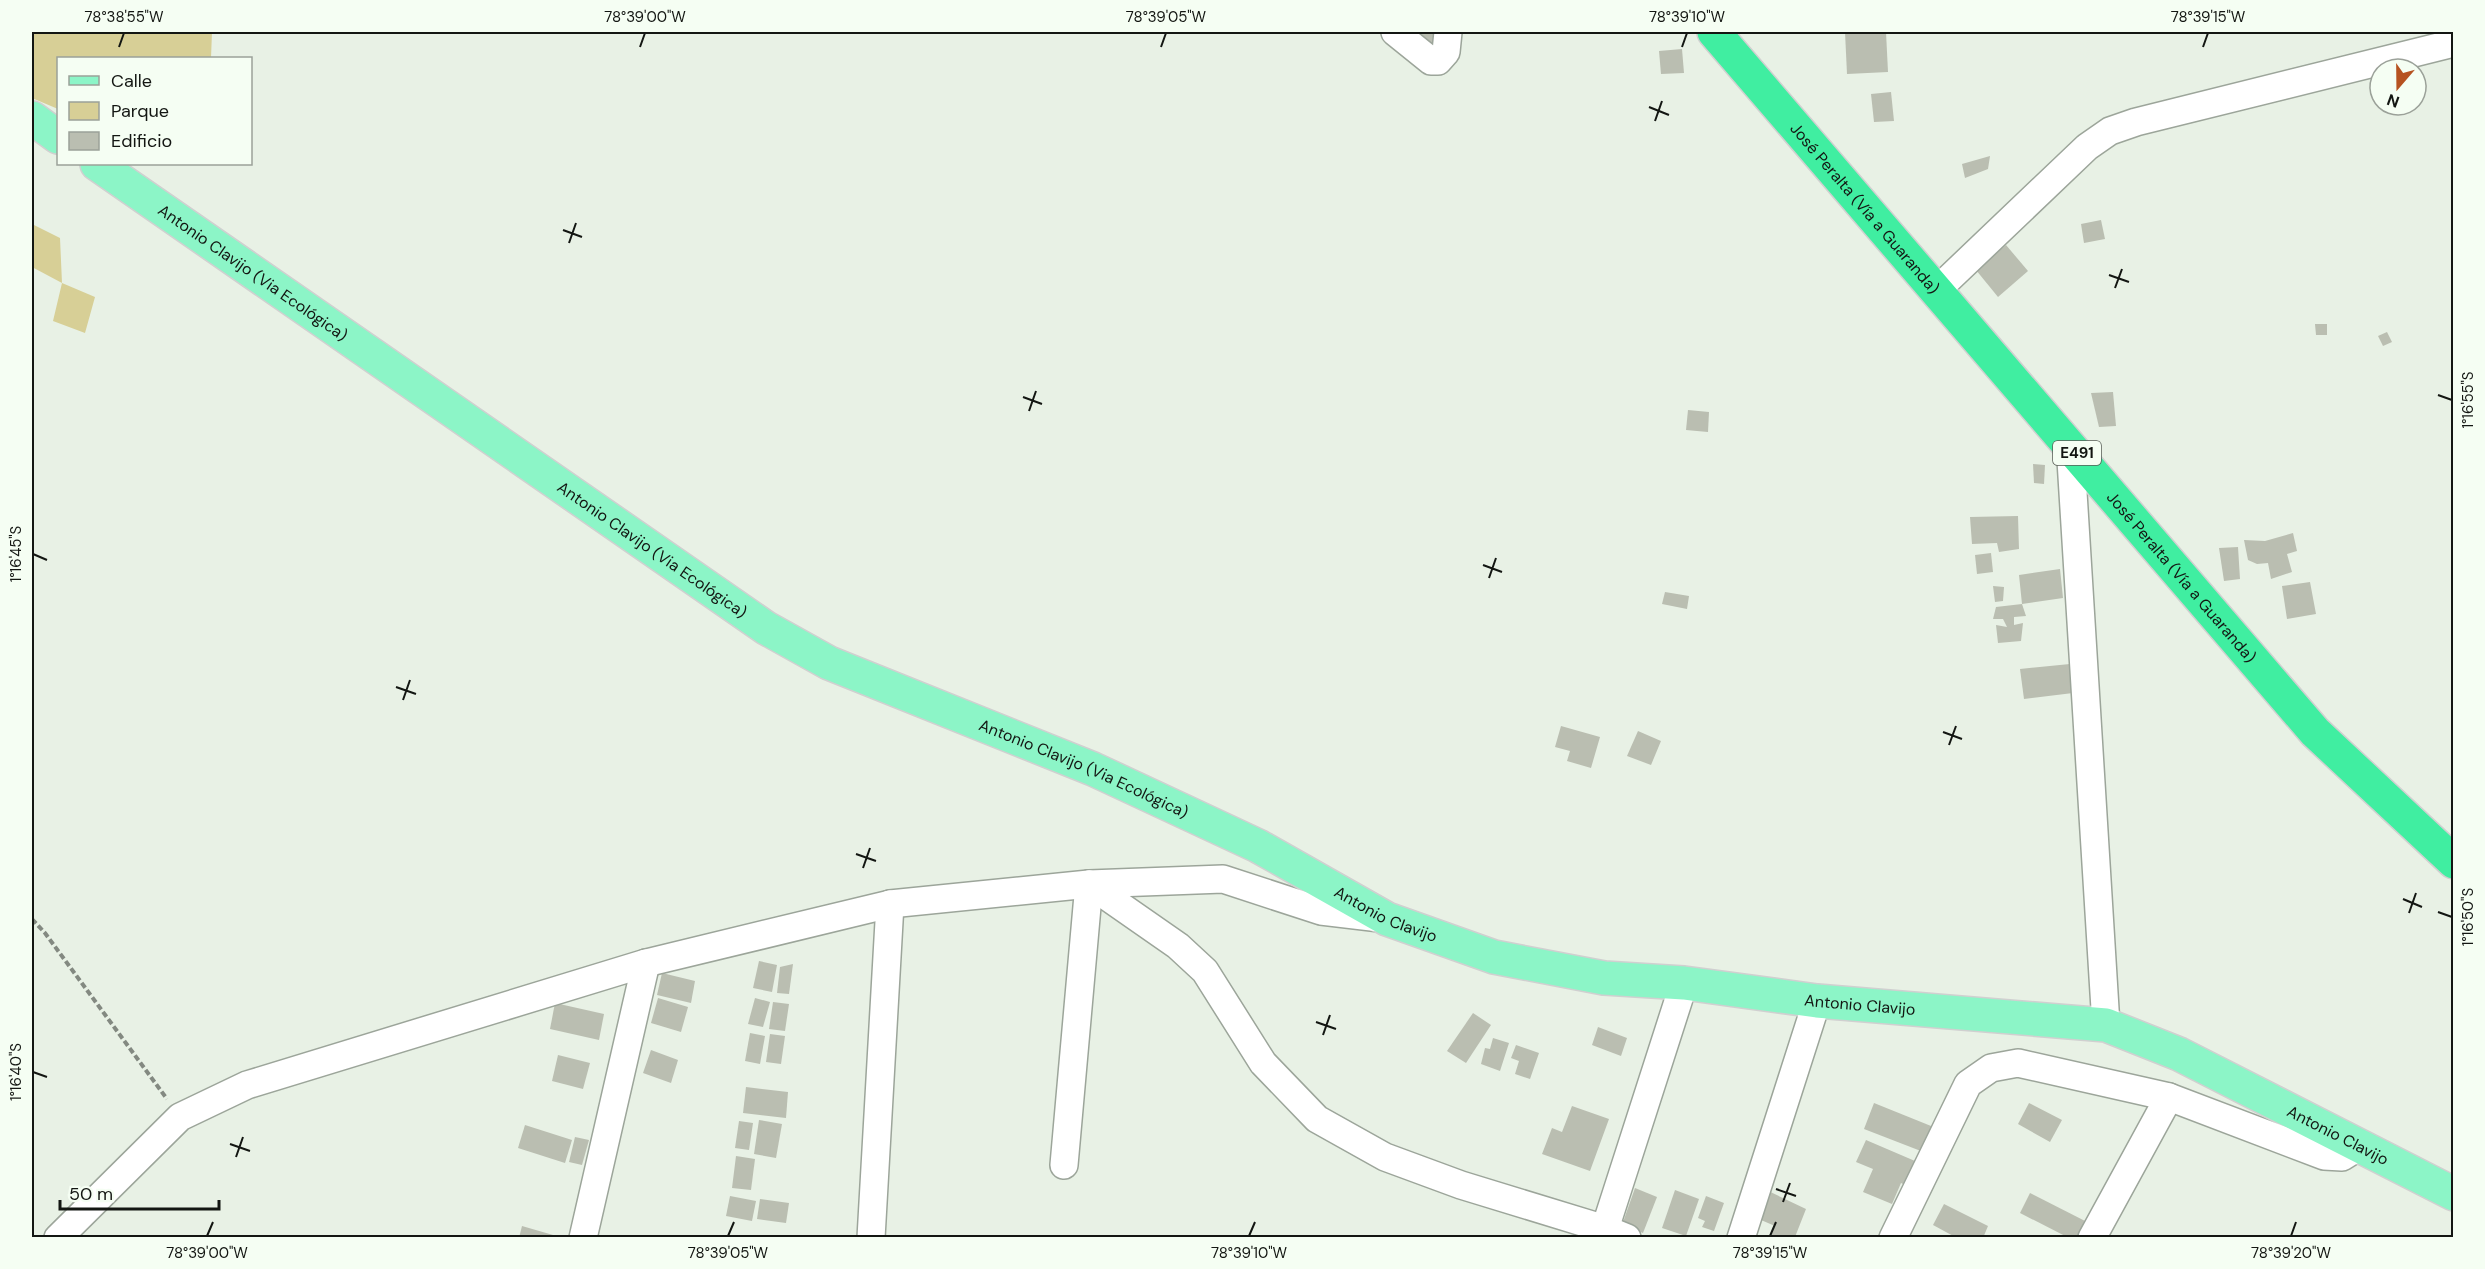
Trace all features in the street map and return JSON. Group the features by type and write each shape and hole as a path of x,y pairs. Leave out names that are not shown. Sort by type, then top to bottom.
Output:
{"highway":[{"name":"José Peralta (Vía a Guaranda)","path":"1714,32 2315,732 2454,862"}],"main road":[{"path":"32,118 57,135"},
{"name":"Antonio Clavijo (Via Ecológica)","path":"98,165 766,628 829,663 1093,769 1257,846"},
{"name":"Antonio Clavijo","path":"1257,846 1387,919 1494,957 1604,978 1684,983 1817,1000 2106,1025 2179,1054 2454,1194"}],"street":[{"path":"1395,32 1431,61 1438,61 1446,52 1448,32"},
{"path":"1937,290 2087,147 2110,132 2136,122 2454,43"},
{"path":"2070,444 2106,1025"},
{"path":"58,1238 180,1117 247,1085 646,963 890,904 1089,884 1223,879 1321,911 1387,919"},
{"path":"1064,1165 1089,884"},
{"path":"1089,884 1178,946 1205,971 1263,1064 1317,1119 1385,1157 1461,1185 1611,1234 1684,983"},
{"path":"871,1238 890,904"},
{"path":"583,1238 646,963"},
{"path":"1741,1238 1817,1000"},
{"path":"1893,1238 1968,1084 1991,1068 2018,1063 2169,1097 2324,1156 2342,1157 2358,1146"},
{"path":"2092,1238 2169,1097"}],"path":[{"path":"32,919 45,933 180,1117"}],"green space":[{"path":"32,32 212,32 211,57 57,57 57,109 32,98"},
{"path":"32,224 60,238 62,283 32,267"},
{"path":"62,283 95,297 85,333 53,321"}],"building":[{"path":"1413,32 1434,32 1443,41 1433,51"},
{"path":"1845,32 1886,32 1888,72 1847,74"},
{"path":"1682,49 1684,73 1661,74 1659,51"},
{"path":"1891,92 1894,121 1874,122 1871,94"},
{"path":"1990,156 1988,169 1965,178 1962,164"},
{"path":"2101,220 2105,239 2084,243 2081,224"},
{"path":"2006,245 2028,271 1998,297 1976,270"},
{"path":"2315,324 2327,324 2327,335 2316,335"},
{"path":"2387,332 2392,342 2383,346 2378,336"},
{"path":"2113,392 2116,426 2099,427 2091,393"},
{"path":"1688,410 1709,412 1708,432 1686,430"},
{"path":"2033,464 2045,465 2044,484 2034,483"},
{"path":"2018,516 2019,549 1999,552 1997,543 1972,544 1970,517"},
{"path":"2293,533 2297,551 2287,554 2292,572 2271,579 2268,563 2257,564 2248,560 2244,540 2265,541"},
{"path":"2238,547 2240,579 2224,581 2219,548"},
{"path":"1991,553 1993,572 1977,574 1975,555"},
{"path":"2060,569 2063,598 2022,604 2019,575"},
{"path":"2310,582 2316,614 2287,619 2282,586"},
{"path":"1993,586 2004,587 2003,601 1995,602"},
{"path":"1665,592 1689,596 1687,609 1662,604"},
{"path":"2022,604 2026,616 2014,617 2014,625 2023,623 2021,641 1998,643 1996,625 2007,627 2003,619 1993,619 1996,607"},
{"path":"2070,664 2073,693 2024,699 2020,669"},
{"path":"1561,726 1600,737 1591,768 1567,761 1570,751 1555,747"},
{"path":"1638,731 1661,741 1651,765 1627,756"},
{"path":"759,961 777,965 772,992 753,988"},
{"path":"793,964 789,994 777,993 780,967"},
{"path":"662,973 695,981 691,1003 657,995"},
{"path":"658,998 688,1007 681,1032 651,1023"},
{"path":"755,998 770,1002 763,1027 748,1024"},
{"path":"773,1002 789,1004 785,1031 769,1029"},
{"path":"555,1003 604,1014 599,1040 550,1029"},
{"path":"1473,1013 1491,1025 1466,1063 1447,1051"},
{"path":"1598,1027 1627,1038 1621,1056 1592,1045"},
{"path":"750,1033 765,1036 760,1064 745,1061"},
{"path":"770,1034 785,1036 781,1064 766,1062"},
{"path":"1493,1038 1509,1043 1500,1071 1481,1064 1485,1048 1490,1049"},
{"path":"1516,1045 1539,1053 1530,1079 1515,1074 1519,1061 1511,1058"},
{"path":"651,1050 678,1060 671,1083 643,1073"},
{"path":"558,1055 590,1063 583,1089 552,1081"},
{"path":"746,1087 788,1092 786,1118 743,1113"},
{"path":"1874,1103 1936,1128 1926,1153 1864,1129"},
{"path":"2029,1103 2062,1120 2050,1142 2018,1124"},
{"path":"1572,1106 1609,1119 1590,1171 1542,1154 1552,1128 1562,1132"},
{"path":"759,1120 782,1124 776,1158 754,1154"},
{"path":"739,1121 753,1123 749,1150 735,1148"},
{"path":"525,1125 572,1140 565,1163 518,1148"},
{"path":"575,1137 589,1140 582,1165 569,1162"},
{"path":"1866,1140 1922,1164 1911,1188 1901,1183 1892,1204 1863,1192 1873,1169 1856,1162"},
{"path":"736,1156 755,1159 751,1190 732,1188"},
{"path":"1635,1188 1657,1197 1643,1233 1622,1225"},
{"path":"1764,1189 1806,1209 1795,1237 1789,1235 1788,1238 1770,1238 1775,1226 1754,1217"},
{"path":"1675,1190 1699,1199 1686,1236 1662,1228"},
{"path":"2030,1193 2089,1223 2082,1238 2069,1238 2020,1213"},
{"path":"730,1196 756,1201 752,1221 726,1216"},
{"path":"1706,1196 1724,1203 1714,1231 1702,1227 1705,1221 1698,1218"},
{"path":"760,1199 789,1203 786,1223 757,1219"},
{"path":"1944,1204 1988,1226 1983,1238 1957,1238 1933,1225"},
{"path":"522,1226 553,1235 552,1238 519,1238"}]}
